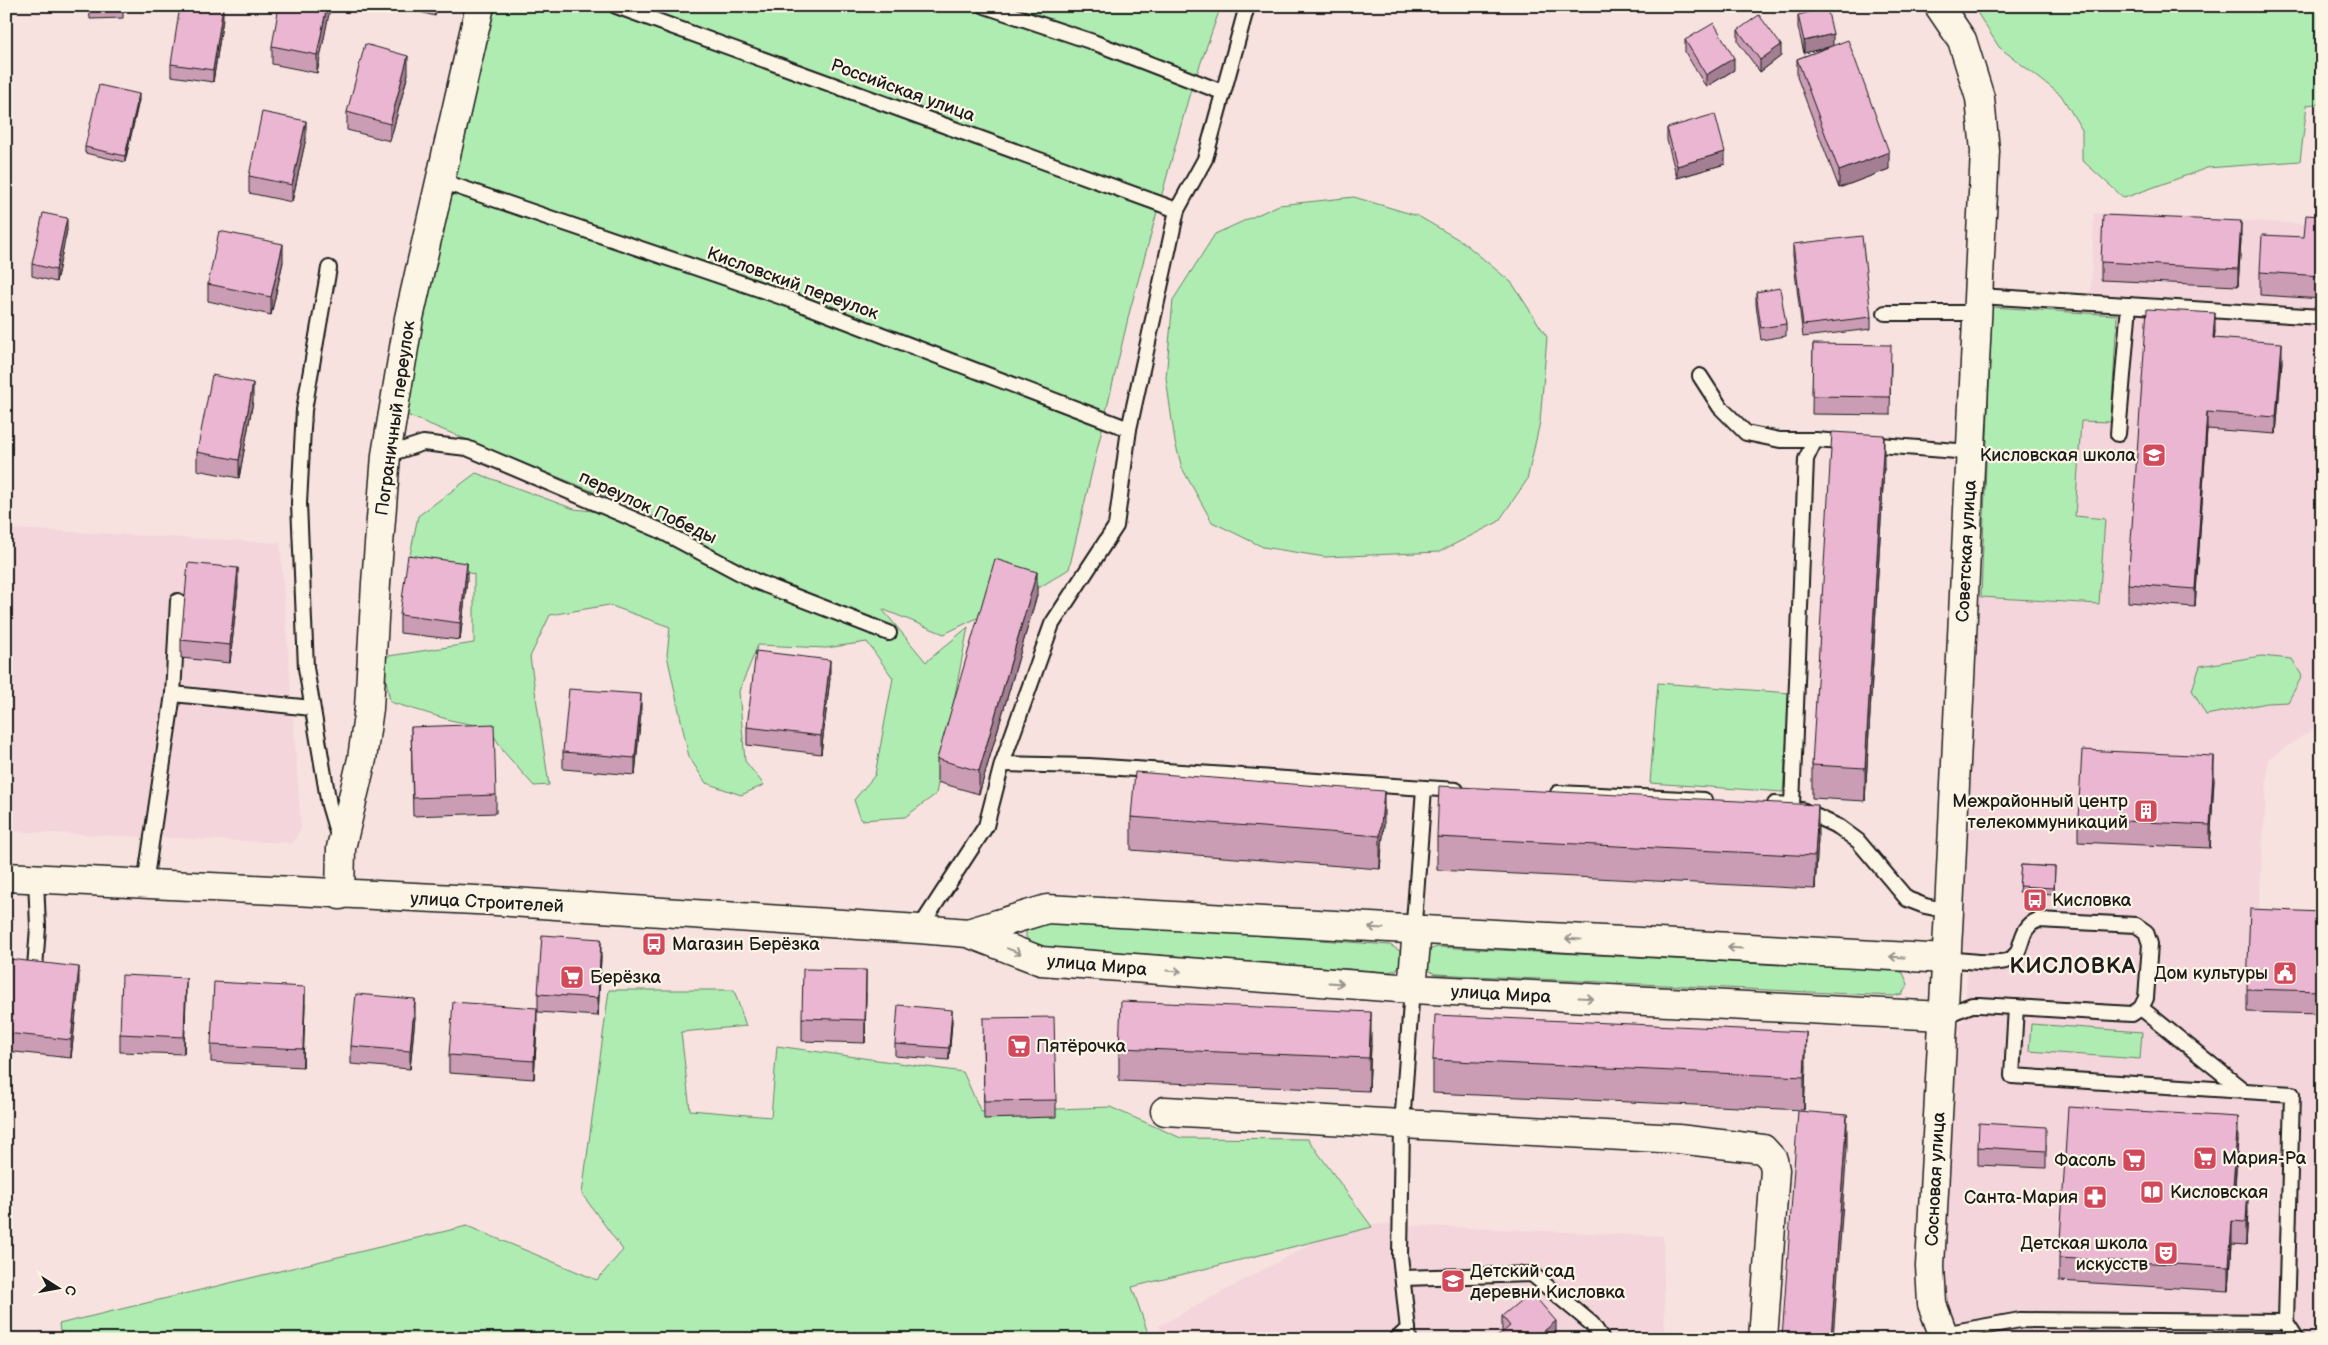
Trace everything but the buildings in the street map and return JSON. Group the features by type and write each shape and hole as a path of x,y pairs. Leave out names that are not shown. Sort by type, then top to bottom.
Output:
{"street":[{"name":"Пограничный переулок","path":"340,895 342,848 362,759 369,708 386,455 409,318 480,6"},
{"name":"Советская улица","path":"1939,6 1962,40 1980,98 1985,151 1943,1016"},
{"name":"улица Строителей","path":"6,877 340,895 496,901 968,933"},
{"path":"968,933 1047,909 1946,959"},
{"path":"1412,989 1417,930"},
{"name":"улица Мира","path":"968,933 1042,961 1412,989 1943,1016"},
{"name":"Сосновая улица","path":"1943,1016 1930,1266 1932,1304 1944,1337"},
{"path":"1165,1111 1678,1139 1763,1149 1773,1160 1775,1170 1763,1339"}],"lane":[{"name":"Российская улица","path":"616,6 1177,210"},
{"path":"985,6 1093,42 1222,92"},
{"path":"919,929 986,826 1002,764 1052,624 1116,526 1129,429 1177,210 1205,159 1247,6"},
{"name":"Кисловский переулок","path":"441,181 790,300 1129,429"},
{"path":"329,268 304,410 299,502 306,668 329,806 342,848"},
{"path":"1885,313 1978,305 2129,306 2322,318"},
{"path":"2118,434 2129,306"},
{"path":"1700,376 1720,407 1746,433 1780,440 1815,440 1970,452"},
{"path":"1792,805 1806,459 1815,440"},
{"name":"переулок Победы","path":"386,455 423,443 466,448 659,530 755,582 889,632"},
{"path":"145,884 173,694 178,601"},
{"path":"173,694 312,708"},
{"path":"1002,764 1089,766 1424,789 1473,790"},
{"path":"1417,930 1414,922 1424,789"},
{"path":"1542,792 1716,800"},
{"path":"1764,803 1792,805 1839,827 1858,841 1907,899 1925,906 1949,911"},
{"path":"35,968 38,927 36,878"},
{"path":"1943,1016 1972,1005 2127,1015 2141,1008 2146,998 2150,944 2146,932 2136,925 2038,920 2025,929 2018,950 2011,959 1998,962 1946,959"},
{"path":"1397,1339 1409,1334 1400,1255 1402,1125 1412,989"},
{"path":"2016,1007 2012,1076 2292,1094 2286,1322 2297,1339"},
{"path":"2141,1008 2243,1090"},
{"path":"1403,1278 1532,1274 1592,1324 1602,1339"},
{"path":"1944,1337 2020,1320 2286,1322"}],"shaded area":[{"path":"2094,213 2322,225 2322,723 2268,759 2258,923 2322,924 2322,1339 1962,1339 1951,1321 1942,1298 1941,1252 1955,1028 1964,1020 1969,954 1962,946 1959,936 1959,922 1973,737 1992,307 2090,313"},
{"path":"13,529 280,543 301,828 293,843 6,831 6,679"},
{"name":"Детский сад деревни Кисловка","path":"1350,1223 1663,1236 1665,1339 1164,1339 1159,1326"}],"green space":[{"path":"492,6 1221,6 1189,96 1130,310 1069,569 1037,589 944,634 882,609 926,662 968,627 936,794 905,817 861,820 854,800 875,775 893,678 867,642 826,648 758,645 739,691 745,761 764,785 741,795 706,783 689,757 667,655 670,627 609,605 550,615 530,657 549,785 534,786 504,752 489,728 450,720 390,702 382,657 474,643 474,574 409,560 418,516 476,473 574,509 658,518 402,413"},
{"path":"1973,6 2322,6 2322,103 2307,105 2300,161 2207,168 2124,198 2082,160 2082,130 2061,95 1999,47"},
{"path":"1354,197 1418,216 1463,242 1512,283 1547,337 1540,422 1527,480 1498,522 1439,552 1325,557 1263,547 1212,522 1182,468 1175,442 1166,378 1173,300 1215,234 1279,205"},
{"path":"1992,307 2117,315 2111,422 2081,421 2075,516 2105,519 2099,604 1981,597"},
{"path":"2261,656 2292,659 2302,676 2288,702 2267,703 2206,715 2192,690 2200,666"},
{"path":"1658,683 1790,693 1783,792 1650,783"},
{"path":"1039,920 1390,945 1400,951 1401,963 1396,970 1388,972 1037,946 1030,943 1026,937 1026,929"},
{"path":"1437,947 1896,970 1903,973 1908,984 1902,994 1893,996 1435,974 1425,968 1429,950"},
{"path":"609,990 734,990 746,1026 681,1032 690,1110 771,1117 777,1046 963,1072 981,1112 1110,1107 1181,1138 1308,1139 1372,1227 1132,1287 1150,1339 61,1339 59,1324 467,1226 597,1280 623,1250 582,1194"},
{"path":"2031,1024 2142,1032 2140,1059 2029,1051"}],"place":[{"name":"Кисловская школа","path":"2154,455"},
{"name":"Межрайонный центр телекоммуникаций","path":"2146,811"},
{"name":"Кисловка","path":"2035,900"},
{"name":"Магазин Берёзка","path":"654,944"},
{"name":"Дом культуры","path":"2285,973"},
{"name":"Берёзка","path":"572,977"},
{"name":"Пятёрочка","path":"1019,1046"},
{"name":"Мария-Ра","path":"2205,1158"},
{"name":"Фасоль","path":"2134,1160"},
{"name":"Кисловская","path":"2152,1192"},
{"name":"Санта-Мария","path":"2095,1197"},
{"name":"Детская школа искусств","path":"2166,1253"},
{"name":"Детский сад деревни Кисловка","path":"1453,1281"}],"district":[{"name":"КИСЛОВКА","path":"2073,965"}]}
